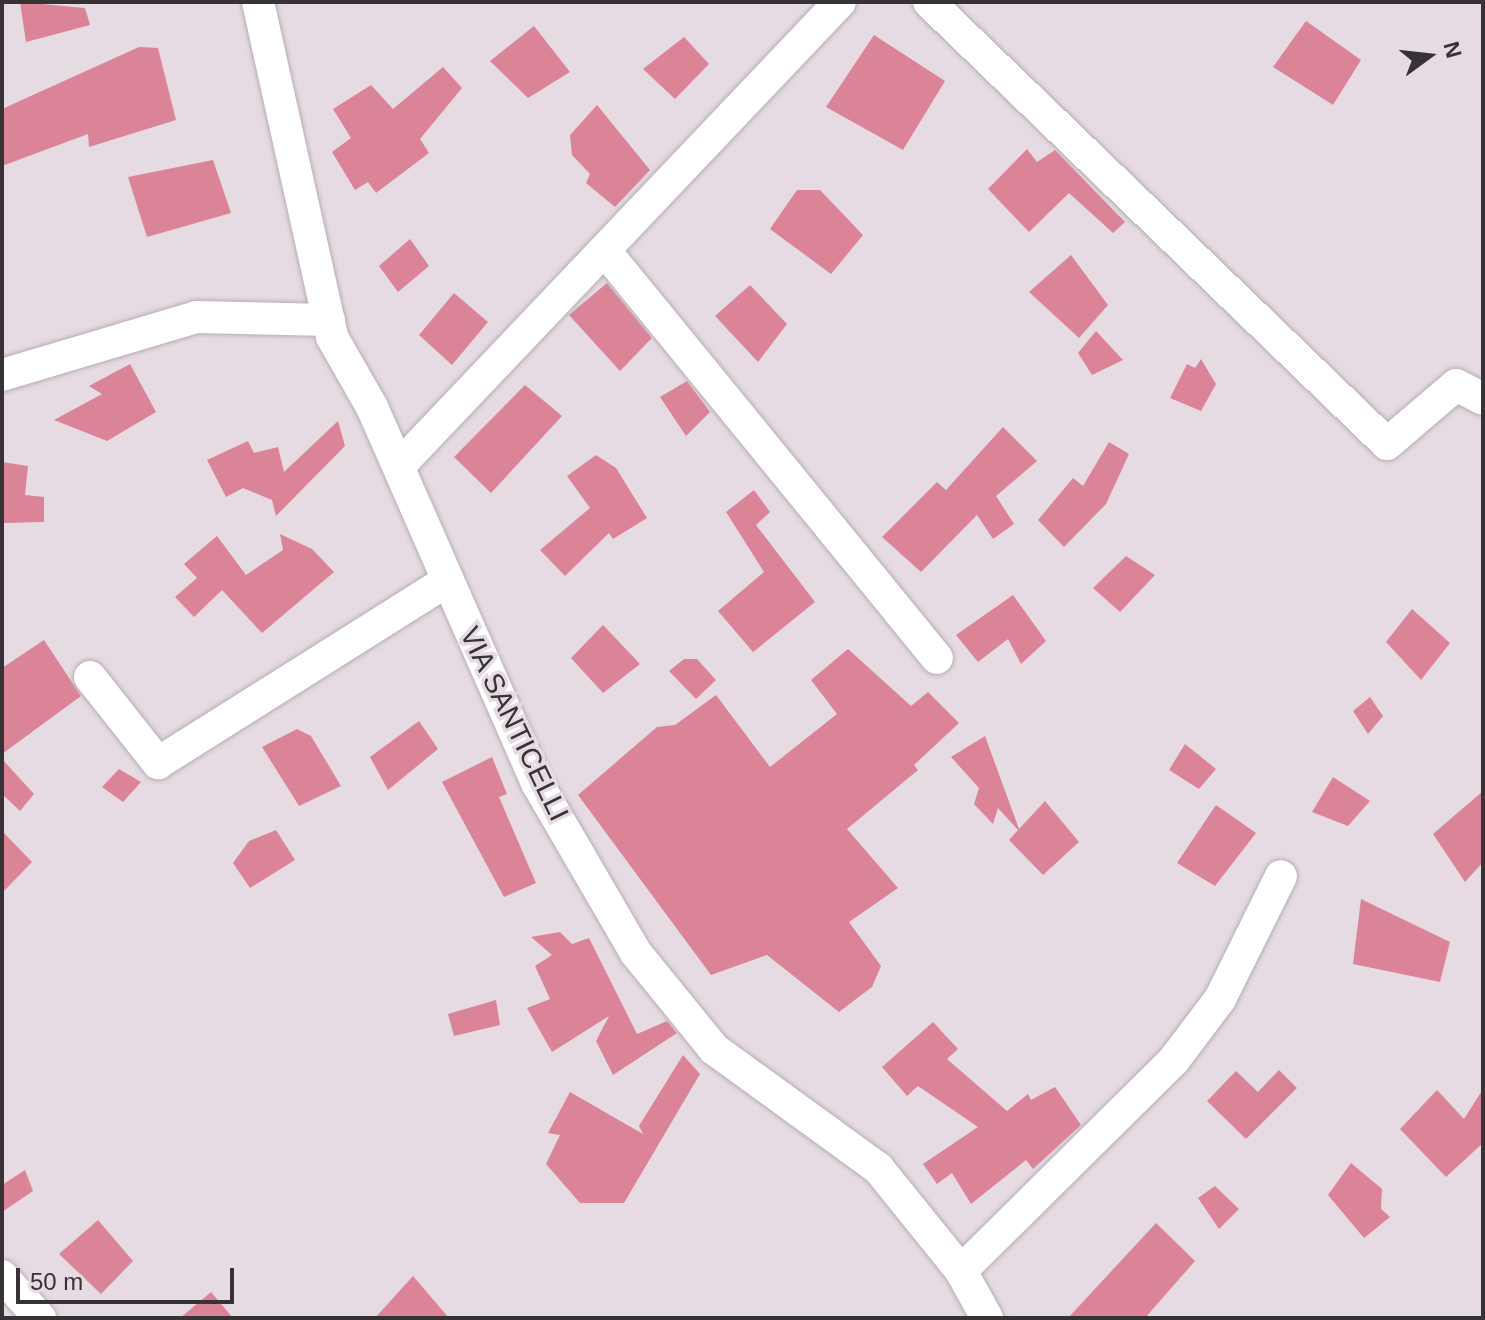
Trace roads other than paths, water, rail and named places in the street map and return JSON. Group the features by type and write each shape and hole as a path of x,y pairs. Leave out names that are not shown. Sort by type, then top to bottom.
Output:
{"street":[{"name":"VIA SANTICELLI","path":"258,2 329,320 399,466 537,783 636,953 714,1049 878,1168 961,1271 987,1318"},
{"path":"399,466 840,2"},
{"path":"929,2 1387,444 1456,385 1483,399"},
{"path":"605,251 937,658"},
{"path":"2,375 197,317 329,320"},
{"path":"90,677 158,763 447,581"},
{"path":"961,1271 1174,1060 1220,999 1281,876"},
{"path":"2,1276 40,1318"}]}
